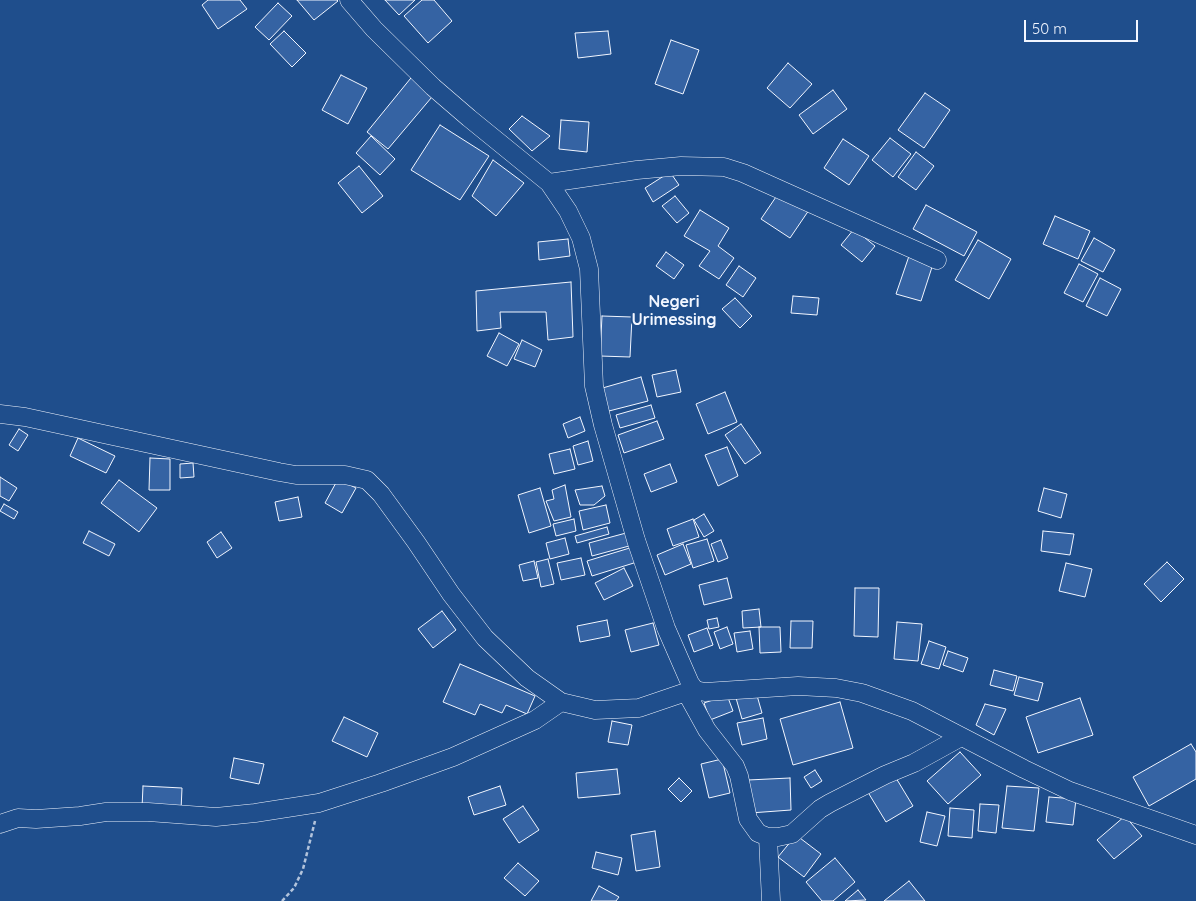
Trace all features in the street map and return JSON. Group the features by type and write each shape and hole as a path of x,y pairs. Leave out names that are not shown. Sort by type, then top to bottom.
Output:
{"street":[{"path":"349,0 374,29 433,87 549,183 568,212 581,238 589,269 594,386 636,540 666,628 707,730 735,766 739,776 748,819 758,833 768,837 792,834 820,809 830,803 914,763 961,737"},
{"path":"549,183 637,170 681,166 724,167 743,173 937,260"},
{"path":"0,414 25,417 279,472 296,475 345,474 367,480 380,494 416,542 451,594 485,638 527,678 561,702 595,710 639,708 691,691 705,692 798,686 836,688 862,692 912,711 1070,790 1196,835"},
{"path":"0,824 18,818 36,819 80,816 106,812 148,812 216,817 255,814 319,803 453,757 535,720 561,702"},
{"path":"768,837 770,901"}],"path":[{"path":"282,901 294,888 303,869 319,803"}],"building":[{"path":"208,0 240,0 247,9 218,29 202,5"},
{"path":"297,0 337,0 338,1 314,20"},
{"path":"385,0 415,0 399,15"},
{"path":"422,0 434,0 452,21 428,43 404,16"},
{"path":"278,3 292,16 269,40 255,27"},
{"path":"284,31 306,53 292,67 270,44"},
{"path":"608,31 611,54 578,58 575,33"},
{"path":"671,40 699,50 683,94 655,84"},
{"path":"788,63 812,84 790,108 767,88"},
{"path":"415,73 437,91 388,149 367,132"},
{"path":"341,75 367,88 348,124 322,110"},
{"path":"833,90 847,109 813,134 799,115"},
{"path":"925,93 950,110 924,148 898,130"},
{"path":"522,116 550,136 532,151 509,129"},
{"path":"561,120 589,122 587,152 559,149"},
{"path":"440,125 489,156 460,200 411,170"},
{"path":"371,136 395,159 380,175 356,153"},
{"path":"890,138 911,154 893,177 872,160"},
{"path":"843,139 869,156 849,185 824,168"},
{"path":"916,152 934,166 916,190 898,177"},
{"path":"493,160 524,183 496,216 472,196"},
{"path":"359,166 383,196 362,213 338,183"},
{"path":"670,172 679,185 653,202 645,188"},
{"path":"780,191 809,210 790,238 761,219"},
{"path":"675,196 689,213 677,223 662,206"},
{"path":"926,205 977,232 964,256 913,229"},
{"path":"700,210 729,228 718,246 734,258 719,279 699,266 710,251 684,236"},
{"path":"1055,216 1090,231 1078,259 1043,244"},
{"path":"854,229 875,246 862,262 841,245"},
{"path":"1094,238 1115,250 1103,272 1081,261"},
{"path":"568,239 570,256 539,260 538,242"},
{"path":"978,240 1011,259 989,299 955,280"},
{"path":"666,252 684,265 674,279 656,266"},
{"path":"909,256 933,264 921,301 896,294"},
{"path":"1079,264 1098,274 1083,302 1064,293"},
{"path":"739,266 756,278 743,297 726,285"},
{"path":"1100,278 1121,289 1107,316 1086,306"},
{"path":"571,282 573,337 548,340 546,312 500,312 501,328 477,331 476,291"},
{"path":"793,296 819,298 817,315 791,313"},
{"path":"735,298 752,316 740,328 722,309"},
{"path":"602,316 632,317 630,357 600,356"},
{"path":"499,333 519,344 507,366 487,356"},
{"path":"522,340 542,350 535,367 514,359"},
{"path":"676,370 681,392 657,397 652,375"},
{"path":"641,377 648,401 605,412 599,389"},
{"path":"725,392 737,422 708,434 696,404"},
{"path":"651,405 655,418 620,428 616,415"},
{"path":"580,417 585,431 568,438 563,424"},
{"path":"657,421 664,439 624,453 618,435"},
{"path":"741,424 761,453 745,464 725,435"},
{"path":"19,429 28,435 18,451 9,445"},
{"path":"78,438 115,456 106,473 70,456"},
{"path":"588,441 593,461 578,465 573,446"},
{"path":"727,447 738,476 718,486 705,455"},
{"path":"570,449 575,469 554,474 549,454"},
{"path":"150,458 170,459 170,490 149,490"},
{"path":"193,463 194,477 180,478 180,464"},
{"path":"670,464 677,482 651,492 644,474"},
{"path":"0,477 17,488 9,501 0,496"},
{"path":"338,479 356,488 342,513 325,503"},
{"path":"119,480 157,508 139,532 101,503"},
{"path":"565,485 571,517 554,521 546,501 554,499 552,490"},
{"path":"602,486 605,496 594,505 580,505 575,490"},
{"path":"540,488 551,526 529,533 518,495"},
{"path":"1044,488 1067,494 1061,518 1038,511"},
{"path":"298,497 302,517 279,521 275,502"},
{"path":"4,504 18,512 14,519 0,511"},
{"path":"606,505 610,523 583,530 579,511"},
{"path":"704,514 714,531 704,537 694,520"},
{"path":"574,519 576,531 556,536 553,524"},
{"path":"693,519 699,537 673,546 667,529"},
{"path":"607,527 609,534 577,543 575,536"},
{"path":"89,531 115,544 109,556 83,543"},
{"path":"1043,531 1074,534 1070,555 1041,551"},
{"path":"221,532 232,548 217,558 207,542"},
{"path":"626,533 629,546 592,556 589,543"},
{"path":"565,538 569,554 550,559 546,543"},
{"path":"707,539 714,561 693,568 686,545"},
{"path":"721,540 728,558 718,562 711,544"},
{"path":"683,544 691,564 665,575 657,555"},
{"path":"633,547 637,562 592,576 587,561"},
{"path":"581,558 585,575 561,580 557,563"},
{"path":"548,559 554,584 541,587 536,562"},
{"path":"534,561 538,578 523,581 519,565"},
{"path":"1167,562 1184,579 1161,602 1144,584"},
{"path":"1066,563 1092,569 1085,597 1059,591"},
{"path":"624,568 633,586 604,600 595,583"},
{"path":"727,578 732,598 704,605 699,585"},
{"path":"855,588 879,588 878,637 854,636"},
{"path":"759,609 761,627 743,628 742,611"},
{"path":"442,611 456,630 433,648 418,629"},
{"path":"717,618 719,627 709,629 707,620"},
{"path":"607,620 610,636 580,642 577,626"},
{"path":"791,621 813,621 812,648 790,648"},
{"path":"897,622 922,624 918,661 894,659"},
{"path":"653,623 659,645 631,652 625,630"},
{"path":"727,627 733,644 720,649 714,632"},
{"path":"759,627 780,627 781,652 760,653"},
{"path":"707,628 713,645 694,652 688,635"},
{"path":"750,631 753,649 737,652 734,633"},
{"path":"929,641 946,647 939,669 921,664"},
{"path":"948,651 968,658 963,672 943,665"},
{"path":"460,664 535,696 527,714 506,705 502,713 480,704 475,715 443,702"},
{"path":"994,670 1017,676 1013,691 990,685"},
{"path":"1019,677 1043,683 1038,701 1014,695"},
{"path":"756,692 762,713 742,719 736,698"},
{"path":"727,695 733,711 710,720 704,703"},
{"path":"1080,698 1093,735 1038,753 1026,717"},
{"path":"840,702 853,748 793,765 780,719"},
{"path":"985,704 1006,709 994,735 976,725"},
{"path":"344,717 378,733 367,757 332,741"},
{"path":"763,718 767,739 742,745 737,723"},
{"path":"612,721 632,725 628,745 608,742"},
{"path":"1191,744 1196,752 1196,779 1149,806 1133,777"},
{"path":"960,752 981,775 948,804 927,781"},
{"path":"234,758 264,764 259,784 230,778"},
{"path":"722,759 730,793 709,798 701,764"},
{"path":"617,769 620,794 578,798 576,773"},
{"path":"815,770 822,781 811,788 804,777"},
{"path":"893,773 913,806 886,822 866,789"},
{"path":"679,778 692,791 681,802 668,789"},
{"path":"790,778 791,810 750,813 748,780"},
{"path":"143,786 182,788 181,810 142,808"},
{"path":"500,786 506,805 474,815 468,797"},
{"path":"1007,786 1039,788 1034,831 1002,828"},
{"path":"1049,797 1076,799 1073,825 1046,822"},
{"path":"980,804 999,805 996,833 978,831"},
{"path":"523,806 539,830 519,843 503,819"},
{"path":"950,808 974,810 972,838 948,836"},
{"path":"927,812 945,816 937,846 920,842"},
{"path":"1125,816 1142,836 1114,859 1097,840"},
{"path":"655,831 660,867 636,871 631,835"},
{"path":"796,835 821,854 804,877 778,857"},
{"path":"596,852 622,858 618,875 592,868"},
{"path":"835,858 855,882 833,901 822,901 806,882"},
{"path":"518,863 539,881 525,896 504,878"},
{"path":"909,881 925,901 884,901"},
{"path":"599,886 619,897 616,901 591,901"},
{"path":"858,890 866,900 845,901"}],"district":[{"name":"Negeri Urimessing","path":"674,311"}]}
